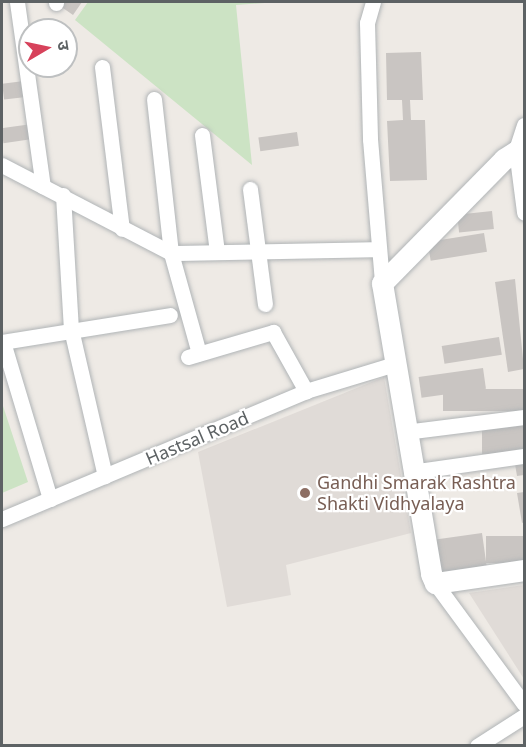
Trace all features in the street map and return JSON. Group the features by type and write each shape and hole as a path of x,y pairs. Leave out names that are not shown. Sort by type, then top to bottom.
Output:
{"street":[{"path":"17,2 44,186"},
{"path":"373,2 367,23 378,249 411,471 427,561 435,584 525,704"},
{"path":"102,67 122,229"},
{"path":"154,99 171,253 194,355 273,332 306,391"},
{"path":"525,124 520,148 525,212"},
{"path":"202,135 217,252"},
{"path":"382,283 520,148"},
{"path":"2,165 171,253 378,249"},
{"path":"250,189 265,304"},
{"path":"63,195 71,329 105,476"},
{"path":"50,499 2,342 71,329 170,315"},
{"name":"Hastsal Road","path":"2,519 306,391 395,364"},
{"path":"405,432 525,417"},
{"path":"411,471 525,456"},
{"path":"435,584 525,570"},
{"path":"477,746 525,716"}],"shaded area":[{"name":"Gandhi Smarak Rashtra Shakti Vidhyalaya","path":"384,377 411,533 286,565 291,595 227,607 198,452"},
{"path":"524,585 524,679 469,593"}],"green space":[{"path":"88,2 279,2 236,5 252,165 78,22 76,18"},
{"path":"2,403 28,482 2,493"}],"building":[{"path":"62,2 82,2 73,15 60,6"},
{"path":"421,52 423,100 410,100 411,120 425,120 427,180 390,181 387,121 403,120 402,100 387,100 386,53"},
{"path":"24,81 26,97 4,100 2,84"},
{"path":"32,124 34,139 3,143 2,128"},
{"path":"297,132 299,146 260,151 258,137"},
{"path":"492,211 494,229 459,233 457,215"},
{"path":"484,233 487,252 431,261 428,242"},
{"path":"515,279 524,369 508,372 495,282"},
{"path":"499,337 502,355 445,364 442,346"},
{"path":"483,368 486,389 422,398 419,377"},
{"path":"443,389 524,389 524,411 443,411"},
{"path":"482,419 524,419 524,454 482,454"},
{"path":"524,457 524,475 517,476 514,458"},
{"path":"524,492 524,522 522,523 517,493"},
{"path":"482,533 487,569 436,576 431,540"},
{"path":"486,536 524,536 524,563 486,563"}],"place":[{"name":"Gandhi Smarak Rashtra Shakti Vidhyalaya","path":"305,493"}]}
